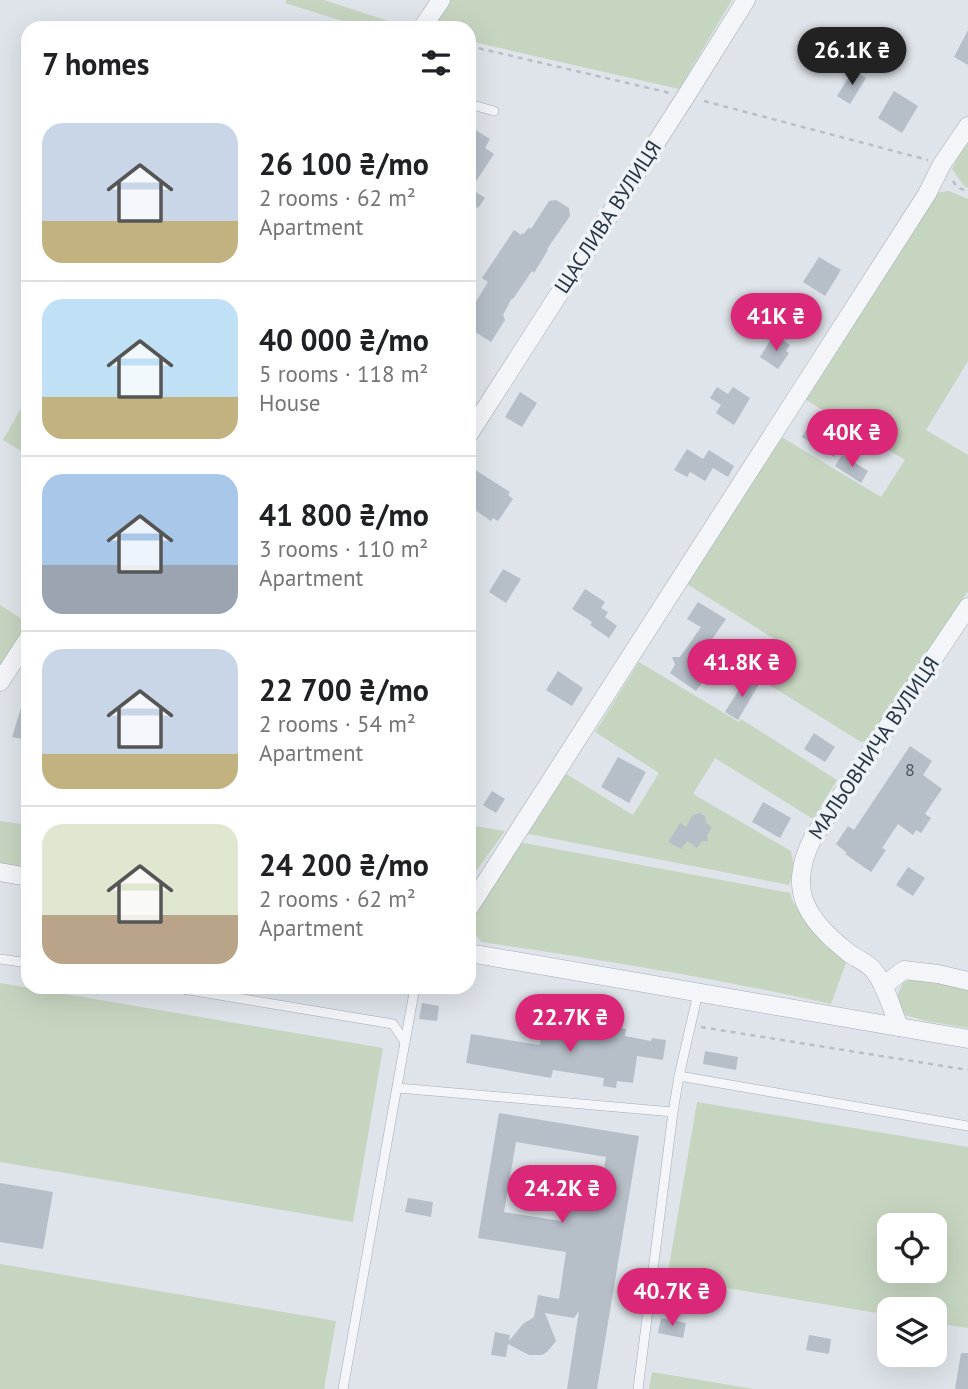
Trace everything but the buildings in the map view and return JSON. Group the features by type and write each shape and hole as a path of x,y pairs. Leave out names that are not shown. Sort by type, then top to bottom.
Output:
{"street":[{"path":"427,21 441,0"},
{"name":"ЩАСЛИВА ВУЛИЦЯ","path":"476,423 746,0"},
{"path":"476,897 968,126"},
{"name":"МАЛЬОВНИЧА ВУЛИЦЯ","path":"899,1027 874,969 850,954 825,933 808,911 800,874 805,853 814,836 968,607"},
{"path":"0,682 21,650"},
{"path":"0,872 21,876"},
{"path":"476,954 968,1040"},
{"path":"883,986 904,970 968,981"}],"lane":[{"path":"476,106 494,111"},
{"path":"0,959 21,963"},
{"path":"638,1389 673,1112 698,993"},
{"path":"213,994 393,1024 405,1042"},
{"path":"343,1389 414,994"},
{"path":"679,1076 968,1125"},
{"path":"398,1087 673,1112"}],"path":[{"path":"476,48 686,96 942,164 957,187 968,192"},
{"path":"690,1026 968,1070"}],"green space":[{"path":"286,0 324,0 388,21 343,21 285,3"},
{"path":"449,0 732,0 679,89 476,43 476,21 435,21"},
{"path":"968,138 968,188 952,169"},
{"path":"949,191 968,199 968,361 926,430 968,455 968,591 871,740 861,742 763,681 784,645 687,584 778,436 881,497 905,460 803,398 933,193"},
{"path":"21,408 21,451 3,440"},
{"path":"0,605 21,618 21,634 0,668"},
{"path":"639,662 739,722 741,719 837,780 813,819 715,758 693,794 791,851 794,867 789,885 524,833 562,774 568,775 633,815 659,773 595,732"},
{"path":"0,821 21,824 21,868 0,865"},
{"path":"476,826 505,831 476,871"},
{"path":"519,842 790,893 793,902 825,946 836,949 846,963 831,1004 656,970 481,942 476,935 476,913"},
{"path":"918,976 968,985 968,1028 905,1015 895,1000 903,983"},
{"path":"0,983 21,987 21,994 65,994 383,1048 353,1222 0,1162"},
{"path":"697,1102 968,1147 968,1328 947,1325 947,1297 877,1297 877,1313 667,1278"},
{"path":"0,1264 336,1321 324,1389 0,1389"},
{"path":"652,1372 754,1389 649,1389"}]}
